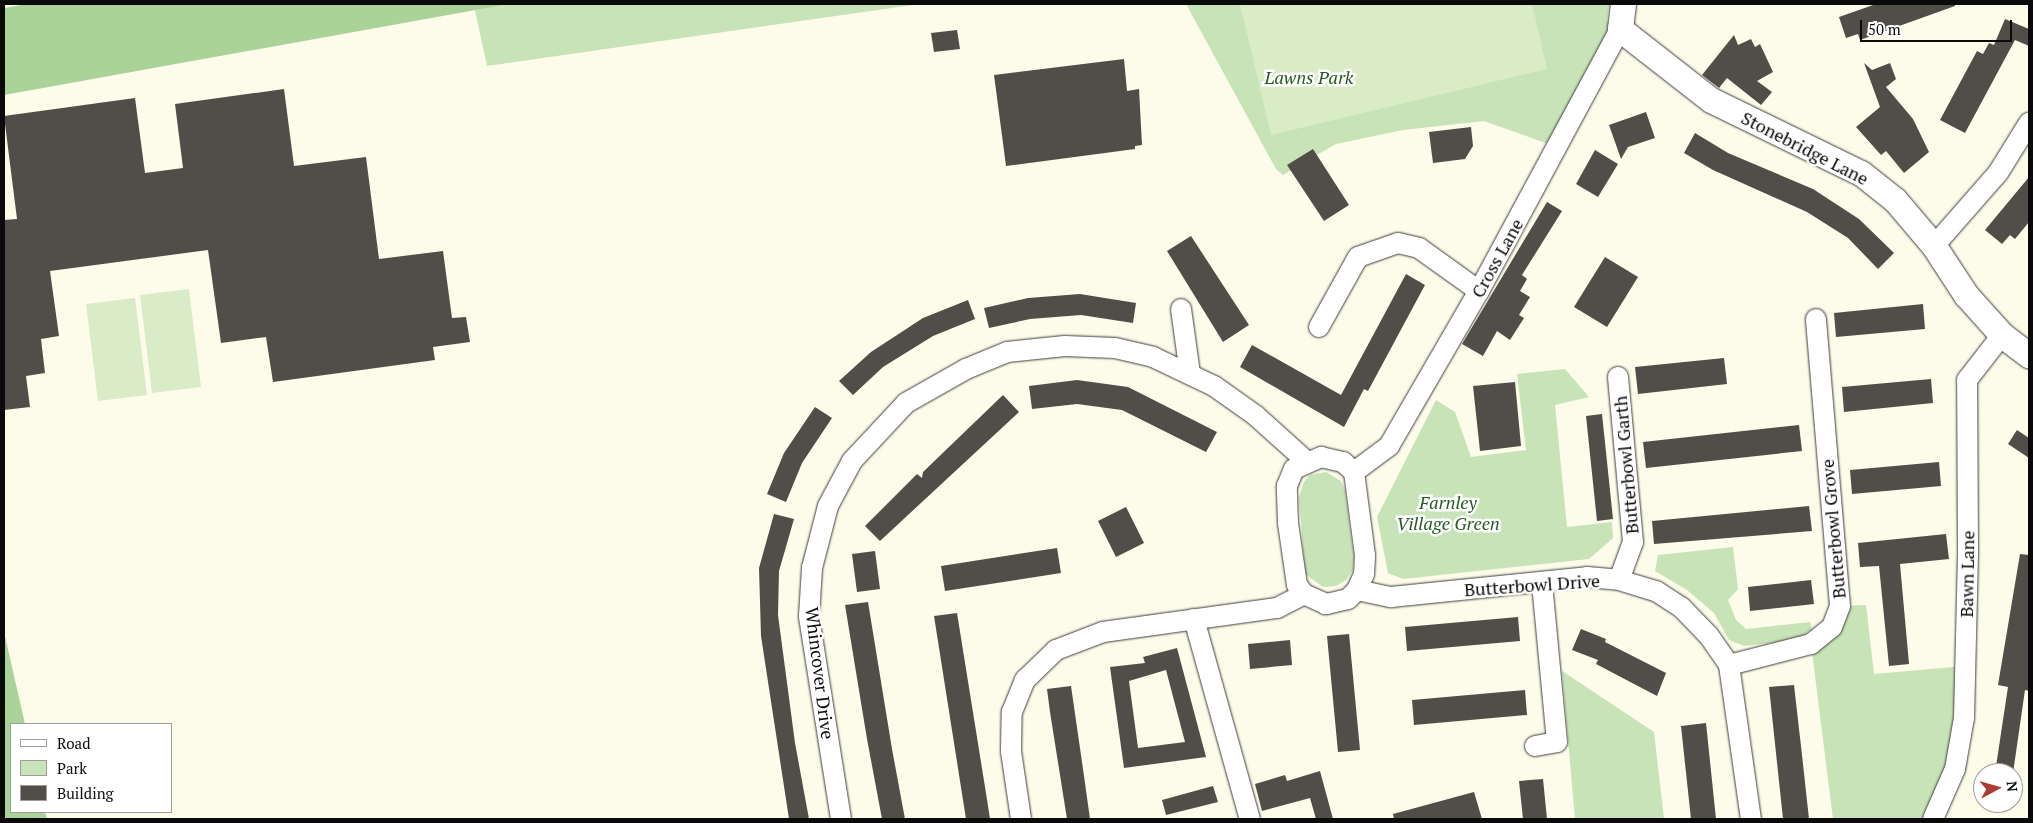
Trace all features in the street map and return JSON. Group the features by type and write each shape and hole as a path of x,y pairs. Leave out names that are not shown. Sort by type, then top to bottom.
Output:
{"street":[{"path":"1620,29 1623,4"},
{"name":"Stonebridge Lane","path":"1620,29 1711,100 1861,173 1895,200 1934,246 1966,295 2002,335 2029,355"},
{"name":"Cross Lane","path":"1354,472 1389,446 1479,291 1620,29"},
{"path":"1934,246 1998,174 2020,144 2029,123"},
{"path":"1319,327 1358,257 1398,243 1418,248 1479,291"},
{"path":"1181,309 1190,374"},
{"name":"Butterbowl Grove","path":"1729,665 1811,644 1832,627 1840,606 1816,319"},
{"name":"Bawn Lane","path":"1933,819 1955,769 1964,718 1968,551 1967,380 2002,335"},
{"name":"Whincover Drive","path":"841,819 810,616 812,568 828,506 852,461 906,404 966,370 1007,352 1065,346 1115,348 1153,357 1214,386 1255,415 1306,461"},
{"name":"Butterbowl Garth","path":"1618,377 1633,542 1619,580"},
{"path":"1321,457 1343,462 1354,472 1365,556 1364,574 1357,590 1348,599 1326,604 1304,594 1297,585 1288,523 1287,486 1294,469 1306,461 1321,457"},
{"name":"Butterbowl Drive","path":"1357,590 1392,597 1587,577 1619,580 1656,591 1681,607 1709,636 1729,665 1751,819"},
{"path":"1535,746 1557,742 1542,583"},
{"path":"1021,819 1011,751 1012,712 1025,680 1056,650 1103,632 1270,610 1290,604 1304,594"},
{"path":"1194,619 1250,819"}],"green space":[{"path":"27,4 509,4 4,95 4,8"},
{"path":"509,4 920,4 487,66 475,10"},
{"name":"Lawns Park","path":"1186,4 1609,4 1607,21 1620,29 1557,147 1484,121 1403,130 1336,144 1283,175 1276,169"},
{"path":"1240,4 1532,4 1547,69 1271,135"},
{"path":"189,289 201,387 152,393 140,295"},
{"path":"135,298 147,395 98,401 86,304"},
{"name":"Farnley Village Green","path":"1565,369 1589,397 1555,405 1567,527 1612,522 1613,538 1589,559 1403,579 1388,573 1377,517 1436,400 1455,412 1471,457 1526,450 1517,374"},
{"path":"1326,472 1341,481 1345,490 1354,557 1353,570 1346,580 1336,586 1323,587 1305,574 1299,497 1304,482 1310,475"},
{"path":"1733,547 1738,589 1728,600 1736,620 1746,629 1810,622 1812,629 1797,640 1744,646 1729,640 1714,613 1687,590 1655,571 1658,555"},
{"path":"1866,605 1874,674 1965,666 1964,718 1933,819 1833,819 1811,644 1840,606"},
{"path":"4,632 25,723 10,723 10,813 45,813 47,819 4,819"},
{"path":"1562,671 1654,732 1664,819 1575,819"}],"building":[{"path":"1876,4 1955,4 1955,6 1860,40 1858,34 1846,38 1839,17"},
{"path":"2005,19 2029,29 2029,46 2015,40 1965,133 1940,120 1977,51 1983,54 1989,43 1994,45"},
{"path":"957,30 960,49 934,52 931,33"},
{"path":"1734,35 1738,45 1751,39 1755,47 1760,44 1773,72 1757,81 1772,92 1761,105 1727,78 1719,88 1702,75"},
{"path":"1124,59 1127,91 1139,89 1142,145 1135,146 1135,149 1006,166 994,75"},
{"path":"1864,63 1872,70 1890,63 1896,79 1886,87 1913,119 1929,152 1904,173 1886,151 1881,155 1856,127 1880,107"},
{"path":"284,89 294,166 366,157 379,259 443,251 452,318 466,317 470,342 433,347 435,360 273,382 266,337 221,343 208,250 50,271 59,336 41,339 45,373 26,376 30,407 4,410 4,220 17,219 4,116 135,98 145,173 183,168 175,104"},
{"path":"1646,112 1655,138 1628,147 1621,159 1609,125"},
{"path":"1471,127 1473,146 1465,159 1433,163 1429,132"},
{"path":"1695,133 1728,153 1813,189 1859,219 1894,253 1878,269 1848,238 1807,212 1713,170 1684,153"},
{"path":"1313,149 1349,205 1324,221 1287,165"},
{"path":"1595,150 1618,164 1598,197 1576,184"},
{"path":"2029,177 2029,222 2015,239 2010,235 2002,244 1985,230"},
{"path":"1547,202 1562,211 1522,275 1527,279 1520,291 1530,297 1519,315 1524,318 1510,340 1497,331 1483,356 1462,344"},
{"path":"1191,236 1249,325 1223,342 1167,251"},
{"path":"1605,257 1638,277 1607,327 1574,307"},
{"path":"1406,274 1425,285 1368,391 1364,389 1344,427 1240,367 1252,345 1341,395"},
{"path":"1080,294 1136,303 1133,323 1081,315 1030,319 989,328 984,308 1028,298"},
{"path":"968,300 975,319 933,336 883,367 853,395 839,381 871,352 923,318"},
{"path":"1923,304 1925,329 1836,337 1834,313"},
{"path":"1724,358 1727,384 1638,394 1635,367"},
{"path":"1931,379 1933,403 1844,412 1842,387"},
{"path":"1077,380 1128,387 1217,432 1206,452 1122,410 1077,404 1032,409 1029,386"},
{"path":"1515,382 1521,446 1480,451 1473,386"},
{"path":"1003,395 1019,412 880,541 865,526 917,474 922,478 923,472"},
{"path":"815,407 832,418 802,463 786,502 767,494 784,453"},
{"path":"1602,414 1613,519 1597,521 1586,416"},
{"path":"1799,425 1802,451 1646,468 1643,442"},
{"path":"2017,430 2029,438 2029,458 2008,444"},
{"path":"1939,462 1941,486 1852,494 1850,470"},
{"path":"1809,506 1812,531 1654,544 1652,521"},
{"path":"1126,507 1144,543 1116,557 1098,521"},
{"path":"774,514 794,519 779,571 778,615 795,743 809,819 789,819 761,636 759,568"},
{"path":"1946,534 1949,559 1900,564 1909,664 1889,666 1879,566 1860,567 1858,543"},
{"path":"1057,548 1061,573 945,591 941,566"},
{"path":"875,551 880,589 857,592 852,554"},
{"path":"2020,554 2029,555 2029,691 2025,690 2014,763 1997,763 2008,687 1998,685"},
{"path":"1811,580 1814,604 1750,611 1748,587"},
{"path":"868,602 905,819 882,819 867,739 845,605"},
{"path":"957,613 990,819 966,819 934,616"},
{"path":"1518,617 1520,641 1407,651 1405,627"},
{"path":"1581,629 1606,639 1605,642 1666,673 1657,696 1596,664 1598,660 1572,650"},
{"path":"1349,634 1360,750 1338,752 1327,636"},
{"path":"1290,640 1292,665 1250,669 1248,644"},
{"path":"1177,648 1206,757 1124,768 1110,667 1145,663 1143,657","holes":["1166,670 1185,742 1138,748 1129,681"]},
{"path":"1794,685 1809,819 1783,819 1769,687"},
{"path":"1071,686 1090,819 1067,819 1050,712 1047,689"},
{"path":"1525,690 1527,715 1414,725 1412,700"},
{"path":"1706,723 1716,819 1691,819 1681,726"},
{"path":"1320,771 1333,819 1316,819 1310,798 1262,811 1255,784 1285,775 1287,781"},
{"path":"1543,779 1547,819 1523,819 1519,781"},
{"path":"1213,786 1218,802 1166,815 1162,800"},
{"path":"1474,792 1482,819 1394,819 1393,814"}]}
